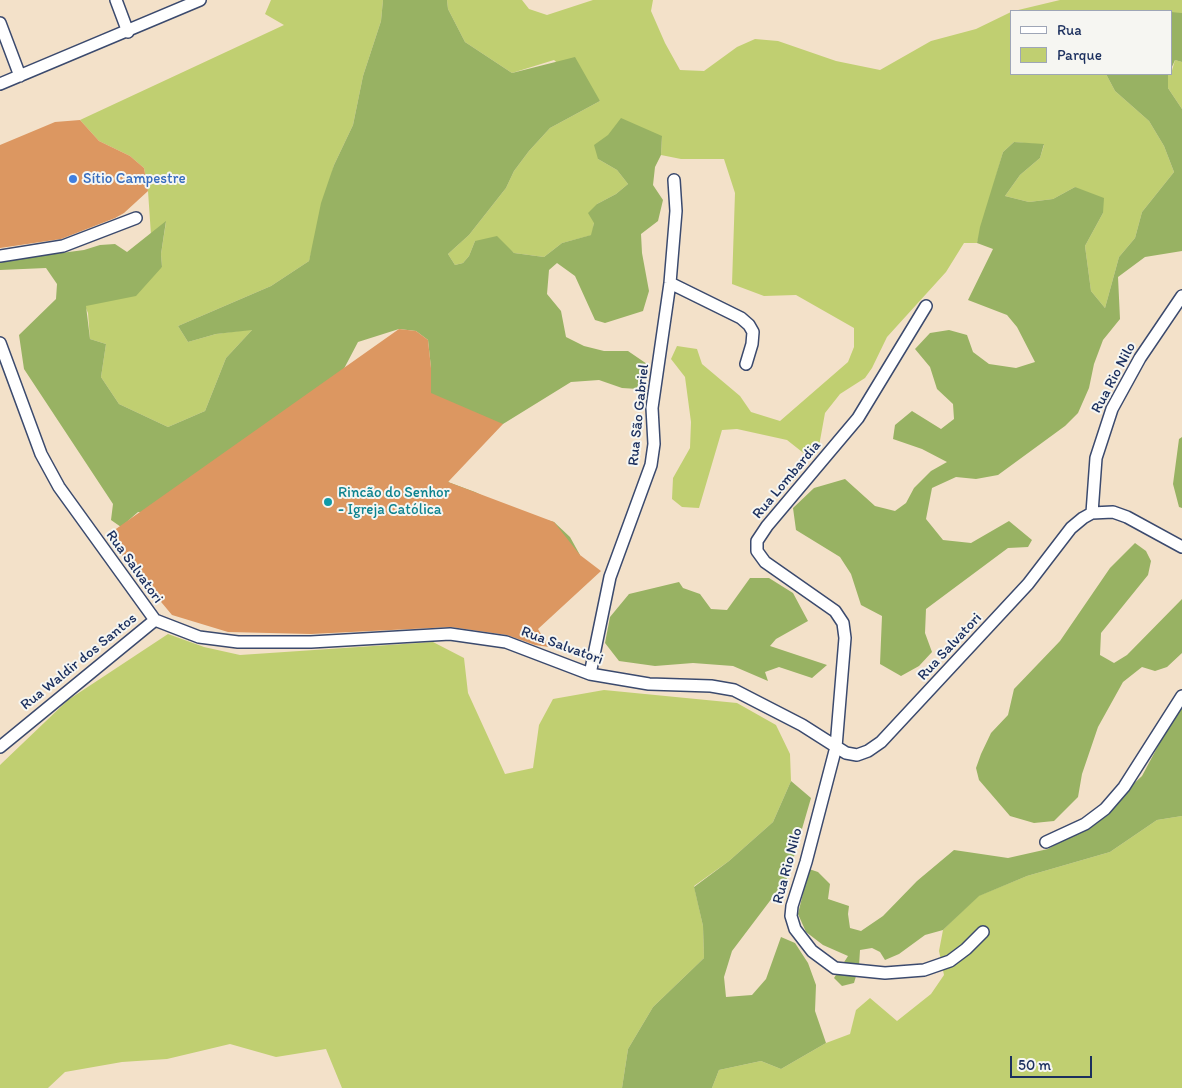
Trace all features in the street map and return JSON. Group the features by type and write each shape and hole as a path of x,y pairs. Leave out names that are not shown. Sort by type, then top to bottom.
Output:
{"street":[{"path":"116,0 128,32"},
{"path":"0,84 128,32 200,0"},
{"path":"0,23 20,76"},
{"name":"Rua São Gabriel","path":"590,674 610,576 651,465 654,444 652,408 670,283 676,211 674,180"},
{"path":"0,256 63,246 136,218"},
{"path":"670,283 741,318 749,325 753,332 752,344 746,364"},
{"name":"Rua Rio Nilo","path":"1092,513 1096,458 1112,409 1140,358 1182,296"},
{"name":"Rua Lombardia","path":"836,747 845,638 844,623 835,611 765,562 757,551 757,541 767,526 858,418 926,306"},
{"name":"Rua Salvatori","path":"0,343 41,454 59,487 155,620 199,637 238,642 311,642 450,634 506,642 590,674 648,684 711,686 734,690 802,725 846,753 857,755 868,751 881,742 1028,584 1071,528 1092,513"},
{"path":"1092,513 1113,512 1127,517 1182,547"},
{"name":"Rua Waldir dos Santos","path":"0,747 155,620"},
{"path":"1046,842 1086,824 1105,809 1124,787 1182,696"},
{"name":"Rua Rio Nilo","path":"836,747 806,862 792,906 791,916 795,929 812,951 836,968 885,973 924,970 950,961 966,949 983,932"}],"green space":[{"path":"271,0 383,0 381,21 363,76 353,125 334,165 309,261 271,286 178,326 188,342 216,334 253,329 226,358 205,411 168,427 119,404 101,377 106,344 90,339 88,313 85,306 162,267 161,254 166,222 151,235 148,191 144,168 130,156 99,141 80,120 284,25 265,14"},
{"path":"383,0 447,0 448,9 465,42 512,73 575,57 600,101 550,128 529,151 514,171 506,188 469,235 448,254 455,265 463,263 469,256 475,241 497,236 514,253 544,257 562,243 591,235 594,223 588,213 597,204 616,194 628,184 617,170 598,159 594,145 608,135 621,118 662,136 661,155 655,167 653,185 663,200 658,221 641,234 642,253 649,291 643,311 605,323 595,320 575,276 557,263 549,270 547,294 561,311 566,337 584,346 604,351 628,351 647,364 646,377 638,389 622,388 599,380 571,382 503,424 483,429 448,482 475,492 511,510 554,522 570,537 580,555 577,571 468,613 430,438 431,368 428,340 416,331 399,329 358,342 337,382 158,514 138,512 121,527 111,520 113,504 24,369 19,335 56,299 57,284 46,268 0,270 0,261 84,250 100,245 115,244 127,252 166,221 161,254 162,267 136,296 86,306 90,339 106,344 101,377 119,404 168,427 205,411 226,358 252,330 216,334 188,342 178,326 271,286 309,261 321,203 334,165 353,125 363,76 381,21"},
{"path":"447,0 522,0 529,9 547,15 593,0 653,0 651,11 665,43 680,70 704,71 737,47 755,39 778,41 836,61 880,70 931,41 976,29 1010,12 1010,75 1107,75 1115,91 1149,121 1164,146 1174,172 1142,212 1135,238 1119,257 1105,308 1091,291 1085,246 1103,213 1075,187 1053,199 1029,202 1005,196 1020,175 1040,158 1044,145 1014,142 1003,152 977,243 964,243 946,272 887,337 865,378 840,394 825,413 819,446 806,455 787,440 737,429 722,430 699,508 682,507 672,499 673,478 690,448 691,422 685,377 671,359 677,346 697,349 702,364 740,396 751,412 780,421 848,362 854,347 854,328 796,295 764,296 732,284 735,193 724,159 681,159 661,155 662,136 598,159 617,170 628,184 616,194 597,204 592,235 562,243 544,257 514,253 504,245 475,241 469,256 463,263 455,265 448,254 469,235 506,188 514,171 529,151 550,128 600,101 554,60 512,73 465,42 448,9"},
{"path":"1060,0 1182,0 1182,13 1172,13 1172,10 1018,10"},
{"path":"1172,12 1182,13 1182,62 1175,60 1172,67"},
{"path":"1175,60 1182,62 1182,109 1168,88 1168,75 1172,75"},
{"path":"1107,75 1168,75 1168,88 1182,109 1182,251 1145,257 1118,277 1120,319 1103,340 1094,364 1089,388 1078,413 1065,426 998,475 976,479 956,477 932,488 926,519 943,540 971,543 1009,521 1032,540 1028,547 1008,548 926,609 925,633 932,652 919,666 901,676 880,664 882,616 861,605 851,574 840,557 796,530 793,508 814,488 845,479 875,506 895,511 906,503 914,488 931,471 947,462 922,449 893,439 895,425 912,411 941,429 954,419 953,404 937,389 930,367 915,349 930,333 949,330 967,335 973,352 989,364 1016,368 1035,362 1017,327 1007,315 968,300 993,249 977,243 980,227 1003,152 1014,142 1044,144 1040,158 1020,175 1005,196 1029,202 1053,199 1075,187 1104,198 1103,213 1085,246 1091,291 1105,308 1119,257 1135,238 1142,212 1174,172 1164,146 1149,121 1115,91"},
{"path":"1182,437 1182,508 1179,507 1173,484 1179,439"},
{"path":"1135,543 1146,551 1151,561 1148,575 1101,633 1100,655 1114,663 1127,655 1182,599 1182,653 1167,667 1155,671 1142,667 1123,682 1098,727 1082,774 1078,797 1054,821 1034,823 1010,816 979,780 976,768 981,754 991,733 1008,715 1014,689 1060,641 1110,568"},
{"path":"750,578 769,578 793,593 808,621 776,639 770,646 827,665 812,678 779,667 765,672 768,681 733,666 693,663 655,666 619,661 605,643 610,617 629,594 679,582 683,588 700,594 711,609 727,610"},
{"path":"168,634 204,647 240,655 433,642 464,658 468,693 505,774 533,768 539,725 553,699 604,690 737,703 776,725 790,754 791,781 773,822 729,861 694,886 703,926 704,958 653,1007 628,1049 622,1088 342,1088 326,1049 276,1057 230,1044 167,1059 122,1062 65,1072 48,1088 0,1088 0,765 68,700"},
{"path":"1182,701 1182,816 1157,820 1110,852 1027,876 979,896 943,930 925,935 899,954 885,960 880,952 872,948 860,950 859,966 854,983 842,986 834,978 848,956 823,945 806,932 798,914 809,869 818,872 830,884 828,899 849,906 850,928 861,931 883,916 917,881 954,850 1008,858 1048,849 1068,837 1114,802 1142,776"},
{"path":"791,781 811,798 788,877 732,951 724,977 726,997 752,995 766,979 781,937 795,943 808,963 816,985 815,1011 826,1043 781,1069 761,1061 719,1070 712,1088 622,1088 628,1049 653,1007 704,958 703,926 694,887 729,861 773,822"},
{"path":"1182,816 1182,1088 712,1088 719,1070 761,1061 781,1069 826,1043 850,1034 856,1010 870,998 897,1021 931,994 944,975 939,951 943,930 978,896 1027,876 1110,852 1157,820"}],"building":[{"name":"Sítio Campestre","path":"80,120 99,141 130,156 144,168 148,191 124,213 115,218 61,239 0,248 0,145 55,122"},
{"name":"Rincão do Senhor - Igreja Católica","path":"399,329 416,331 428,340 431,393 503,424 448,482 554,522 580,555 601,571 538,629 549,647 535,645 507,635 451,627 311,634 228,632 172,615 106,536"}],"place":[{"name":"Sítio Campestre","path":"73,179"},
{"name":"Rincão do Senhor - Igreja Católica","path":"328,502"}]}
